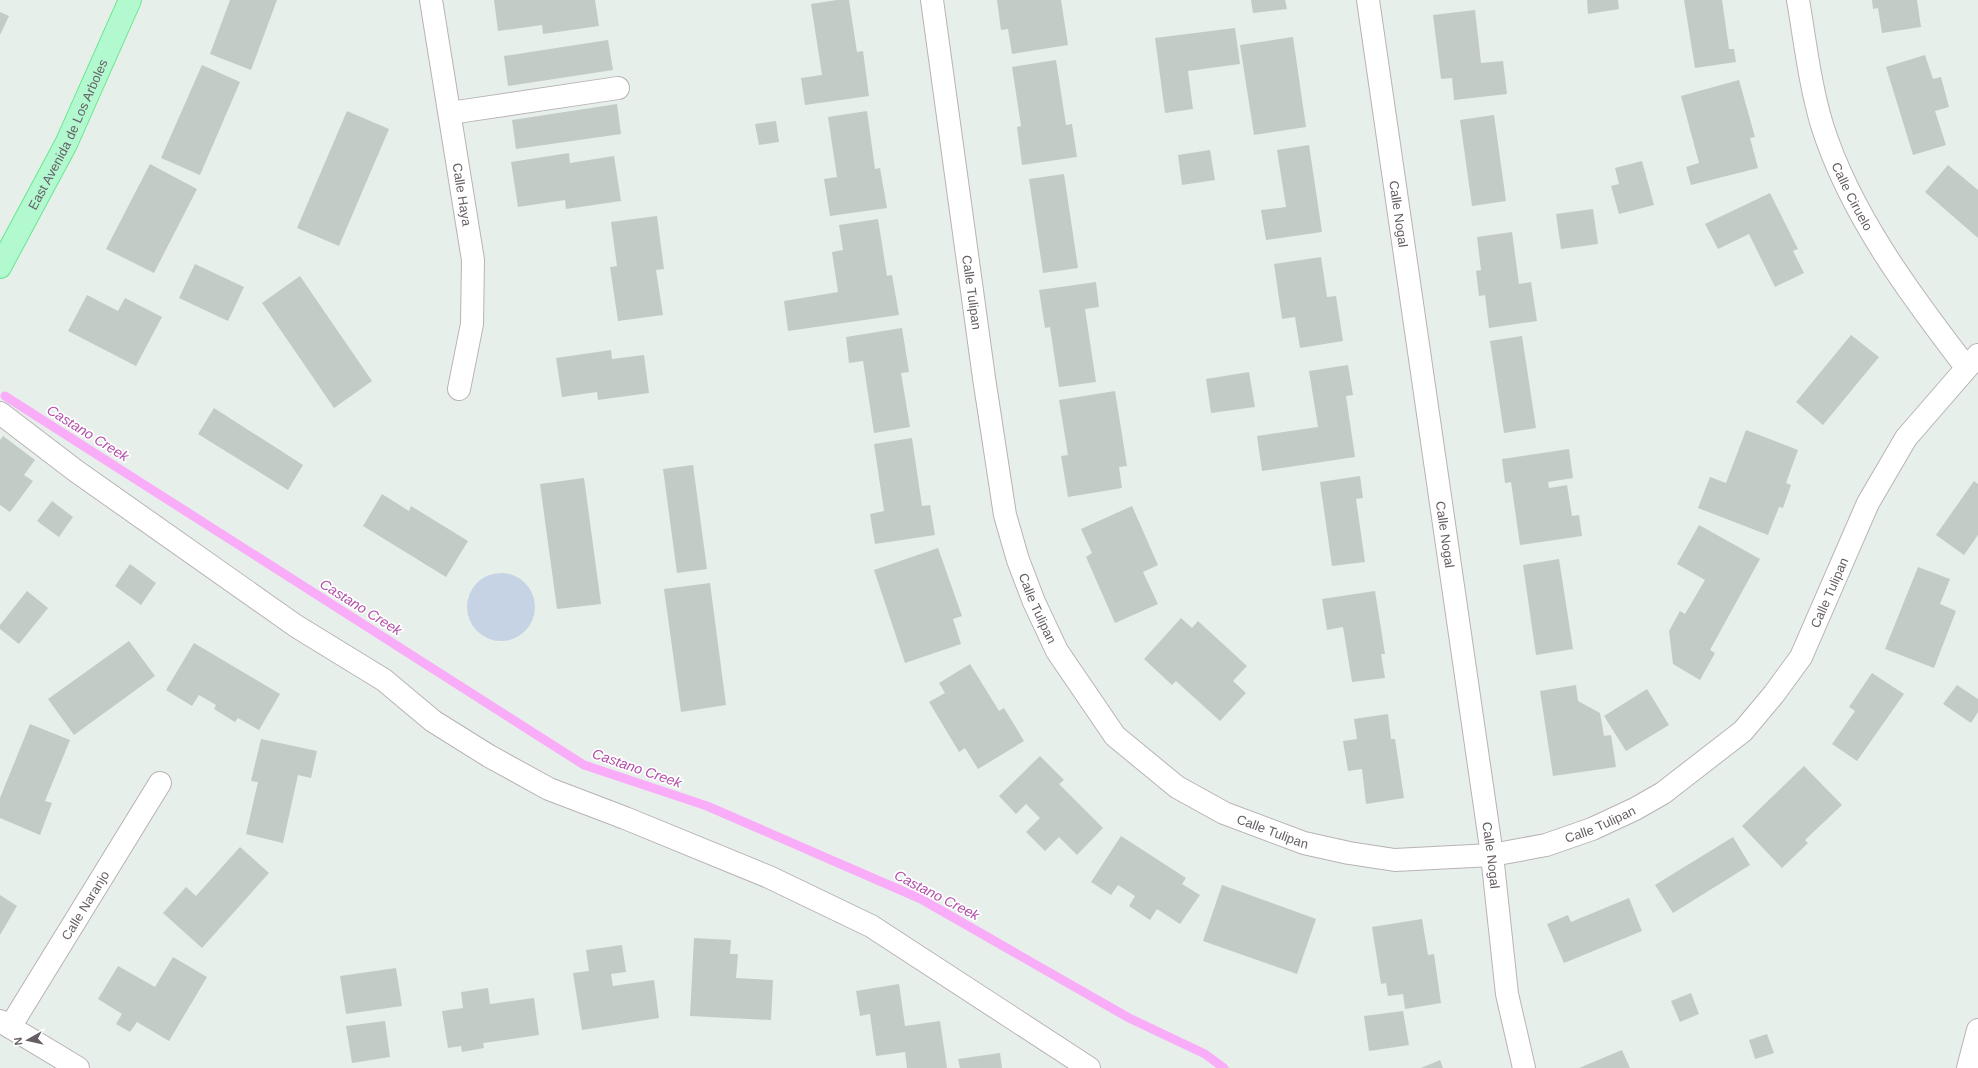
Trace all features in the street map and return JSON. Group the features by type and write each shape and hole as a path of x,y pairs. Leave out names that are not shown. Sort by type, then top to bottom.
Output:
{"main road":[{"name":"East Avenida de Los Arboles","path":"0,267 66,144 130,0"}],"street":[{"name":"Calle Haya","path":"431,0 473,260 472,324 459,389"},
{"name":"Calle Tulipan","path":"932,0 984,378 1005,515 1018,560 1034,602 1057,651 1116,736 1177,787 1224,813 1304,843 1349,853 1396,860 1492,855 1546,845 1592,830 1663,793 1743,730 1774,694 1801,657 1868,503 1906,438 1972,361"},
{"name":"Calle Nogal","path":"1368,0 1492,855 1507,994 1524,1068"},
{"name":"Calle Ciruelo","path":"1798,0 1810,69 1822,124 1840,173 1851,196 1915,300 1972,361"},
{"path":"450,113 618,88"},
{"path":"0,413 76,471 296,626 384,680 434,721 489,756 549,789 625,818 769,877 871,926 1089,1068"},
{"name":"Calle Naranjo","path":"5,1024 160,783"},
{"path":"5,1024 78,1068"},
{"path":"1968,1068 1978,1030"}],"shaded area":[{"path":"494,573 508,573 520,578 530,588 535,600 535,614 530,626 520,636 508,641 494,641 482,636 472,626 467,614 467,600 472,588 482,578"}],"building":[{"path":"230,0 277,0 251,70 210,54"},
{"path":"494,0 595,0 599,26 543,34 542,25 498,31"},
{"path":"837,0 849,0 857,52 863,51 869,96 805,105 801,78 822,75 811,4"},
{"path":"997,0 1061,0 1068,45 1012,54 1008,29 1001,30"},
{"path":"1251,0 1285,0 1287,9 1253,13"},
{"path":"1587,0 1618,0 1619,9 1588,14"},
{"path":"1684,0 1722,0 1729,49 1734,49 1736,62 1695,68"},
{"path":"1872,0 1917,0 1921,27 1882,33 1878,8 1873,9"},
{"path":"1475,10 1481,63 1503,61 1507,94 1454,100 1452,78 1441,79 1433,15"},
{"path":"0,12 9,16 0,35"},
{"path":"1235,28 1240,64 1188,71 1193,109 1165,113 1155,38"},
{"path":"1293,37 1306,127 1254,135 1240,45"},
{"path":"608,40 613,70 508,86 504,56"},
{"path":"1925,55 1933,79 1941,77 1949,107 1935,111 1946,145 1913,155 1886,67"},
{"path":"1056,60 1066,125 1072,124 1077,157 1022,165 1017,127 1021,126 1012,67"},
{"path":"202,65 240,82 200,175 161,158"},
{"path":"1739,80 1755,137 1750,138 1758,168 1691,185 1686,167 1699,163 1681,96"},
{"path":"617,104 621,134 516,149 512,120"},
{"path":"347,111 389,129 339,246 297,228"},
{"path":"867,111 875,169 880,168 887,208 830,216 824,179 837,177 828,117"},
{"path":"1494,115 1506,201 1472,206 1460,120"},
{"path":"776,121 779,142 759,145 755,124"},
{"path":"1309,145 1322,232 1266,240 1261,210 1286,207 1277,150"},
{"path":"1210,150 1215,180 1182,185 1178,155"},
{"path":"569,153 570,163 614,156 621,201 566,209 565,200 518,207 511,162"},
{"path":"1642,161 1654,205 1619,214 1611,186 1619,184 1615,168"},
{"path":"150,164 197,189 154,273 106,249"},
{"path":"1948,165 1978,190 1978,238 1925,192"},
{"path":"1064,174 1078,268 1043,273 1029,179"},
{"path":"1770,193 1798,249 1793,251 1804,273 1775,287 1749,234 1718,249 1705,224"},
{"path":"1593,209 1598,244 1561,249 1556,214"},
{"path":"657,216 664,269 656,270 663,315 618,321 610,267 617,266 611,222"},
{"path":"878,219 887,276 892,275 899,315 788,331 784,301 838,292 832,252 843,250 839,225"},
{"path":"1512,232 1519,284 1531,282 1537,321 1489,328 1485,295 1479,296 1476,271 1481,270 1477,237"},
{"path":"1321,257 1327,297 1336,296 1343,341 1300,348 1295,317 1282,319 1274,264"},
{"path":"195,264 244,287 228,321 179,298"},
{"path":"300,276 372,381 334,408 262,303"},
{"path":"1096,282 1099,307 1085,309 1096,382 1059,387 1050,327 1045,328 1039,290"},
{"path":"87,295 118,311 125,298 162,317 136,366 68,331"},
{"path":"902,328 909,372 901,373 910,427 874,433 863,361 849,363 846,337"},
{"path":"1851,335 1879,357 1823,425 1796,402"},
{"path":"1522,336 1536,428 1504,433 1490,341"},
{"path":"611,350 612,359 644,355 649,393 598,400 597,392 562,397 556,358"},
{"path":"1348,365 1353,395 1346,396 1355,457 1262,471 1257,436 1318,427 1309,371"},
{"path":"1249,372 1255,407 1211,413 1206,379"},
{"path":"1115,391 1127,466 1119,467 1122,488 1068,497 1061,456 1068,455 1059,400"},
{"path":"214,408 303,465 288,490 198,434"},
{"path":"1746,430 1798,450 1786,483 1791,485 1783,508 1779,507 1768,535 1698,508 1710,477 1726,483"},
{"path":"3,436 35,460 24,475 33,481 10,512 0,505 0,440"},
{"path":"912,438 922,506 930,505 935,535 875,544 870,514 884,511 874,444"},
{"path":"1569,449 1573,478 1548,482 1549,488 1567,485 1572,516 1579,515 1582,536 1520,545 1511,482 1505,483 1502,459"},
{"path":"693,465 707,569 677,573 663,469"},
{"path":"1360,476 1363,498 1356,499 1365,562 1332,566 1320,482"},
{"path":"584,478 601,604 557,609 540,484"},
{"path":"1974,481 1978,484 1978,535 1964,555 1936,535"},
{"path":"382,494 409,511 411,506 468,541 446,577 363,526"},
{"path":"52,501 73,517 59,537 37,521"},
{"path":"1132,506 1158,565 1143,572 1158,604 1115,623 1086,557 1092,553 1081,529"},
{"path":"1699,525 1760,559 1710,650 1715,653 1700,680 1673,664 1669,631 1680,611 1685,614 1705,580 1677,564"},
{"path":"938,548 962,616 953,619 961,644 905,663 874,570"},
{"path":"1559,559 1573,649 1536,655 1523,565"},
{"path":"130,564 156,583 141,605 115,586"},
{"path":"1918,567 1950,579 1940,604 1956,611 1934,668 1885,649"},
{"path":"710,583 726,705 681,712 664,589"},
{"path":"27,591 48,608 19,644 0,629 0,625"},
{"path":"1375,591 1385,654 1381,654 1385,678 1352,682 1343,627 1327,630 1322,599"},
{"path":"1181,618 1192,628 1198,621 1247,666 1233,681 1246,693 1220,721 1176,681 1172,685 1144,659"},
{"path":"129,641 155,676 74,735 48,699"},
{"path":"194,643 280,694 259,730 238,718 235,722 214,709 216,705 199,695 192,706 166,690"},
{"path":"970,664 999,711 1004,708 1024,741 978,769 965,748 959,752 929,702 945,693 939,683"},
{"path":"1872,673 1904,694 1857,761 1832,744 1855,711 1849,707"},
{"path":"1576,685 1578,701 1600,713 1604,736 1611,735 1616,767 1553,776 1540,691"},
{"path":"1957,685 1978,699 1978,712 1971,723 1943,704"},
{"path":"1647,689 1669,725 1626,751 1604,716"},
{"path":"1388,714 1391,739 1395,739 1404,798 1366,804 1362,769 1348,771 1343,741 1357,739 1354,719"},
{"path":"30,724 70,740 45,801 52,803 40,835 0,818 0,798"},
{"path":"261,739 317,751 311,778 298,775 283,843 246,834 258,782 251,781"},
{"path":"1040,756 1064,780 1059,784 1103,828 1077,855 1059,837 1045,851 1026,832 1040,818 1026,804 1016,814 999,796"},
{"path":"1804,766 1842,805 1805,840 1808,843 1782,868 1742,826"},
{"path":"1121,836 1186,878 1182,884 1200,895 1180,924 1157,909 1150,920 1129,906 1135,896 1118,885 1111,895 1091,882"},
{"path":"1733,837 1750,865 1673,913 1655,885"},
{"path":"240,847 269,873 202,948 163,913 186,887 196,896"},
{"path":"1222,885 1316,919 1297,974 1203,941"},
{"path":"0,895 17,906 0,935"},
{"path":"1629,898 1642,931 1564,963 1547,924 1568,915 1571,922"},
{"path":"1422,919 1428,955 1434,954 1441,1003 1405,1009 1403,994 1388,996 1386,983 1381,984 1372,927"},
{"path":"694,938 731,940 730,954 738,954 736,978 773,980 771,1020 690,1016"},
{"path":"622,945 626,972 611,974 613,986 654,980 659,1018 582,1030 573,973 589,971 586,950"},
{"path":"173,957 207,977 169,1041 137,1022 130,1032 116,1024 122,1014 98,999 118,966 155,987"},
{"path":"396,968 402,1006 346,1014 340,976"},
{"path":"899,984 905,1026 940,1021 947,1068 907,1068 905,1052 876,1056 870,1014 860,1016 856,991"},
{"path":"488,988 490,1004 534,998 539,1035 483,1043 484,1048 462,1052 461,1046 448,1048 442,1011 463,1008 461,992"},
{"path":"1691,993 1699,1014 1680,1022 1671,1001"},
{"path":"1403,1011 1409,1045 1369,1051 1364,1016"},
{"path":"385,1021 390,1057 352,1063 346,1026"},
{"path":"1767,1034 1774,1053 1755,1059 1749,1040"},
{"path":"1622,1050 1630,1068 1579,1068"},
{"path":"1000,1053 1002,1068 960,1068 958,1059"},
{"path":"1440,1060 1443,1068 1421,1068"}],"waterway":[{"name":"Castano Creek","path":"5,396 584,765 707,806 921,899 1129,1018 1205,1054 1224,1068"}]}
